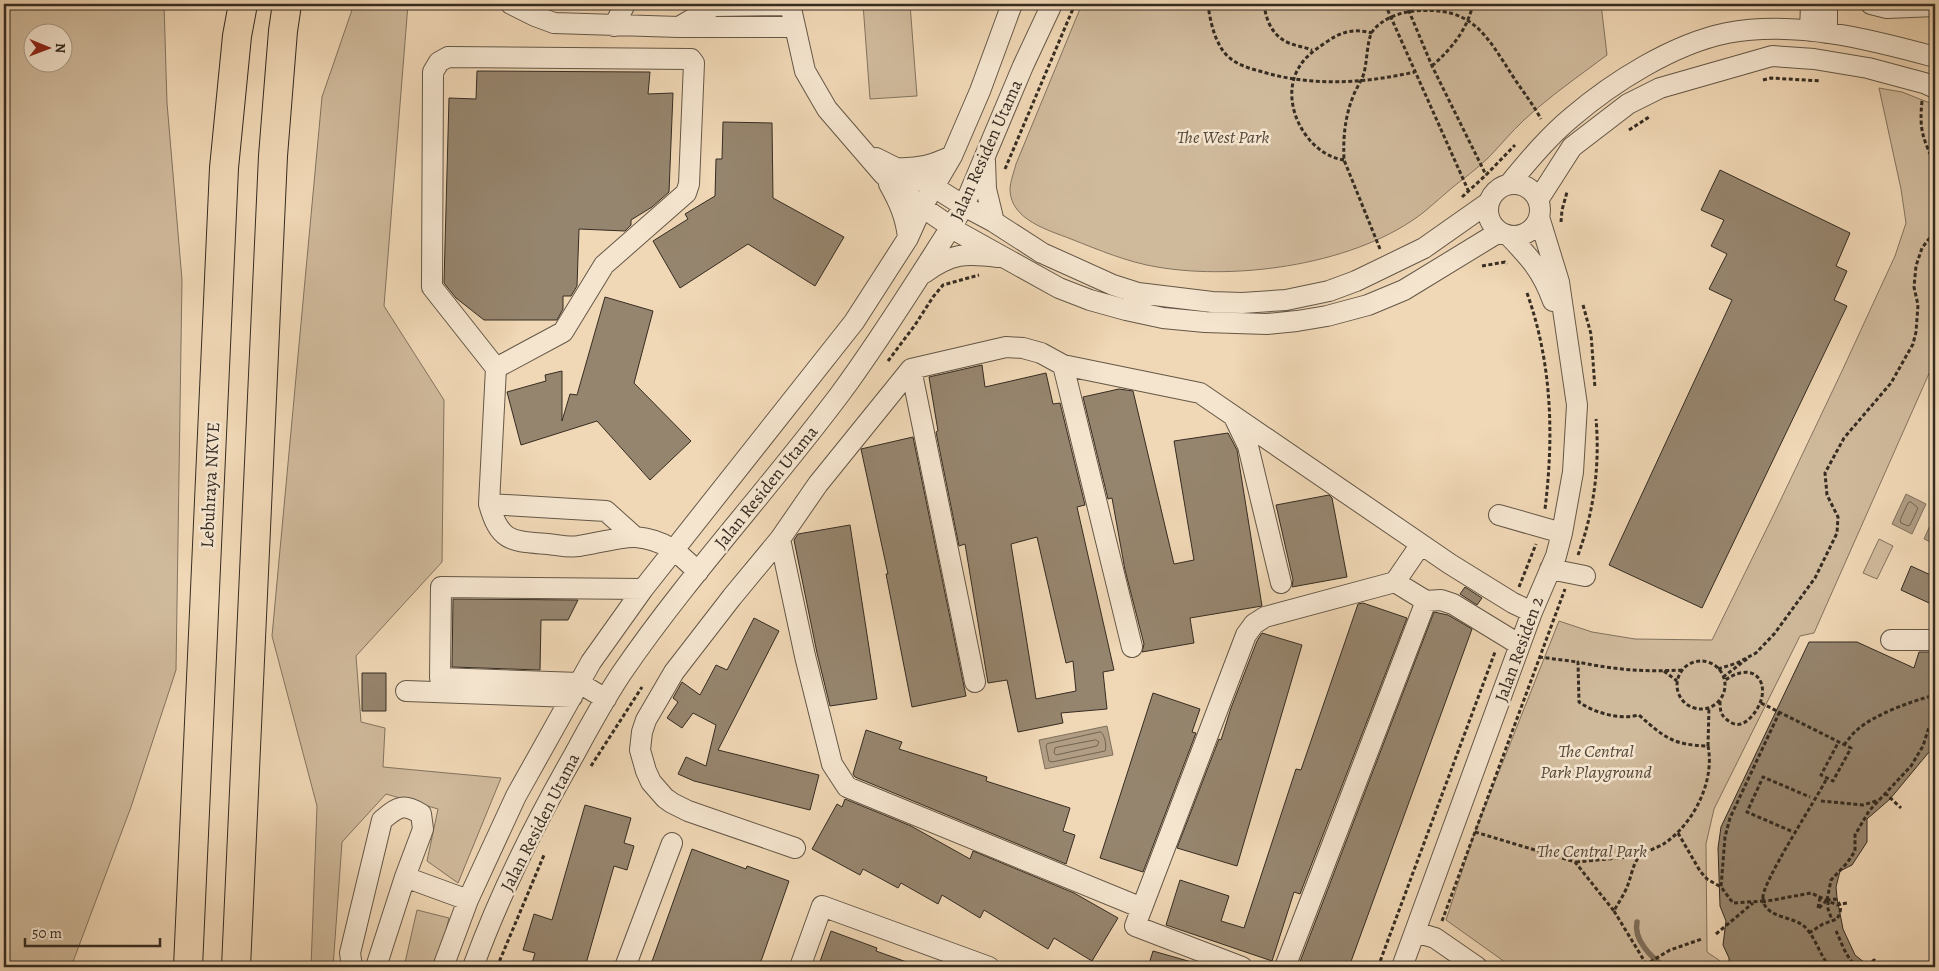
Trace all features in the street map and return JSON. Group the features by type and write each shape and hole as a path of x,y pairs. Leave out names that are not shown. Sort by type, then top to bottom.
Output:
{"highway":[{"name":"Lebuhraya NKVE","path":"188,967 224,168 237,36 243,4"},
{"path":"236,967 273,156 283,31 287,4"}],"street":[{"path":"511,4 554,23 614,26 794,27"},
{"path":"614,26 625,4"},
{"path":"679,27 714,6 790,4 805,72 826,109 862,152 890,171 934,187 1042,253 1113,285 1138,293 1212,302 1259,302 1286,300 1329,291 1356,282 1424,248 1488,204"},
{"name":"Jalan Residen Utama","path":"443,967 468,900 516,796 591,662 644,589 854,322 908,238 922,207 952,156 980,91 1012,4"},
{"name":"Jalan Residen Utama","path":"473,967 523,848 546,803 606,699 641,646 841,393 964,206 1037,34 1052,4"},
{"path":"1811,4 1818,32"},
{"path":"1818,32 1827,4"},
{"path":"1871,4 1887,8 1935,6"},
{"path":"1929,92 1924,83 1868,68 1814,59 1772,56 1660,88 1628,104 1572,148 1539,208 1535,226 1528,232 1519,236 1504,234 1489,220 1487,212 1492,194 1500,187 1510,183 1571,117 1617,84 1653,62 1700,40 1727,33 1771,29 1818,32 1895,46 1935,57"},
{"path":"496,368 563,332 604,265 686,193 689,184 693,60 448,58 439,62 433,72 432,287 496,368 489,504 494,521 502,533 515,541 576,547 635,537 666,544 698,572"},
{"path":"986,154 986,189 994,222"},
{"path":"890,171 930,166 952,156"},
{"path":"890,171 922,207 951,227 1059,288 1090,300 1126,310 1163,318 1196,322 1267,324 1326,316 1368,305 1404,290 1504,234"},
{"path":"890,171 906,222 908,238"},
{"path":"1510,183 1527,187 1534,193 1539,208"},
{"name":"Jalan Residen 2","path":"1402,967 1532,612 1556,556 1573,472 1576,405 1559,282 1539,208"},
{"name":"Jalan Residen 2","path":"1504,234 1538,267 1546,281 1553,301 1564,319"},
{"path":"919,276 943,260 955,256 978,254 1002,257"},
{"path":"794,848 672,803 651,782 646,772 640,750 640,742 646,720 674,672 780,539 818,484 911,369 1006,347 1023,348 1041,353 1063,365 1200,393 1480,583 1532,612"},
{"path":"1063,365 1132,647"},
{"path":"911,369 975,682"},
{"path":"1234,416 1248,446 1281,583"},
{"path":"489,504 606,511 635,537"},
{"path":"1507,517 1562,532"},
{"path":"780,539 805,656 832,764 847,787 1142,908"},
{"path":"1242,967 1135,926 1246,634 1250,628 1265,617 1395,582 1421,544"},
{"path":"1550,569 1576,572"},
{"path":"1395,582 1426,601 1440,600 1453,604 1520,645"},
{"path":"606,699 575,690 440,678 442,587 644,589"},
{"path":"1285,967 1426,601"},
{"path":"1891,640 1935,640"},
{"path":"406,691 575,690"},
{"path":"352,967 350,953 382,820 398,808 410,808 420,814 423,829 405,877 376,967"},
{"path":"625,967 672,844"},
{"path":"405,877 468,900"},
{"path":"800,967 822,906 967,963 989,967"},
{"path":"1415,932 1435,938 1477,967"},
{"path":"1448,947 1455,967"}],"path":[{"path":"1004,177 1005,167 1075,4"},
{"path":"1208,4 1209,16 1221,48 1231,59 1244,66 1285,78 1360,82 1415,72"},
{"path":"1264,4 1269,25 1280,38 1290,44 1302,46 1313,51"},
{"path":"1385,4 1468,190"},
{"path":"1406,4 1432,66 1486,175"},
{"path":"1432,66 1455,44 1468,20 1472,4"},
{"path":"1382,254 1344,160 1345,119 1364,73 1372,33 1384,20 1409,11 1437,11 1452,13 1468,20 1488,38 1534,105 1541,119"},
{"path":"1344,160 1325,155 1307,138 1296,115 1293,102 1294,78 1301,63 1313,51 1331,38 1351,30 1372,33"},
{"path":"1755,82 1771,78 1824,82"},
{"path":"1929,92 1920,122 1925,143 1935,165"},
{"path":"1535,125 1548,113"},
{"path":"1622,134 1651,115"},
{"path":"1457,200 1486,175 1518,142"},
{"path":"1560,228 1562,210 1569,187"},
{"path":"1724,679 1756,653 1776,633 1791,614 1803,592 1815,578 1838,532 1838,517 1827,495 1825,473 1844,438 1891,383 1912,344 1916,332 1918,305 1914,287 1916,266 1922,248 1935,231"},
{"path":"1476,268 1504,262 1510,266"},
{"path":"915,325 943,285 982,275"},
{"path":"1517,595 1532,558 1550,472 1550,404 1545,357 1536,318 1527,291"},
{"path":"1582,300 1591,334 1595,392"},
{"path":"1441,922 1539,657 1576,572 1589,520 1594,490 1598,437 1596,411"},
{"path":"1378,967 1497,647"},
{"path":"1718,668 1737,663 1756,653"},
{"path":"1539,657 1614,669 1663,671 1682,670 1696,662 1704,661 1718,668 1724,679 1720,712 1725,719 1735,724 1745,723 1756,712 1762,702 1763,690 1759,678 1754,674 1743,672 1724,679"},
{"path":"1578,662 1577,684 1579,702 1591,711 1622,716 1639,715 1671,741 1686,746 1708,746"},
{"path":"1682,670 1677,689 1685,702 1691,707 1698,709 1709,707 1720,700"},
{"path":"1663,671 1678,681"},
{"path":"1844,745 1858,729 1881,716 1913,701 1935,695"},
{"path":"1762,702 1839,741 1851,748 1832,781 1821,775 1839,741"},
{"path":"1475,832 1575,862 1639,856 1666,843 1678,833 1696,808 1702,794 1711,760 1708,746 1709,707"},
{"path":"1721,887 1724,837 1730,818 1780,711"},
{"path":"1832,920 1827,901 1831,880 1848,863 1854,851 1855,835 1869,811 1910,766 1922,746 1929,727 1935,725"},
{"path":"1791,831 1747,812 1763,777 1810,796"},
{"path":"1828,778 1762,893 1767,910 1776,915 1794,920 1805,927 1830,967"},
{"path":"1885,793 1901,808"},
{"path":"1821,801 1863,805 1879,800"},
{"path":"1678,833 1700,871 1707,879 1721,887 1729,900 1735,904 1764,901"},
{"path":"1614,911 1627,887 1639,856"},
{"path":"1575,862 1614,911 1648,967"},
{"path":"1716,934 1752,903 1811,893 1838,905 1847,903"},
{"path":"1809,933 1822,924 1837,919 1841,913 1840,903 1835,899 1827,901 1818,908 1820,897"},
{"path":"1836,931 1852,964 1858,967"},
{"path":"1650,962 1670,950 1702,939"},
{"path":"1868,967 1874,960 1878,963 1874,967"}],"green space":[{"path":"4,4 164,4 167,103 182,280 176,670 131,807 71,967 4,967"},
{"path":"354,4 408,4 384,306 444,400 442,562 356,656 361,722 385,728 383,767 501,778 458,883 427,861 438,809 386,794 342,842 333,967 311,967 317,806 272,636 322,97"},
{"path":"863,4 910,4 917,96 870,99"},
{"name":"The West Park","path":"1082,4 1601,4 1607,55 1544,103 1519,125 1479,166 1424,212 1397,230 1332,256 1296,264 1224,272 1189,271 1135,262 1052,232 1024,216 1012,200 1010,187 1016,164"},
{"name":"The Central Park","path":"1879,88 1902,92 1935,105 1935,360 1814,633 1800,636 1714,809 1706,844 1707,952 1729,967 1512,967 1446,920 1475,832 1559,621 1592,632 1635,639 1712,640 1842,371 1895,256 1906,223 1901,189"},
{"path":"1879,539 1893,546 1877,579 1863,573"},
{"path":"417,910 449,918 437,967 404,967"}],"water":[{"path":"1906,494 1926,504 1912,534 1892,524"},
{"path":"1935,514 1935,544 1924,539"},
{"path":"1107,726 1113,755 1045,769 1039,740"}],"building":[{"path":"477,71 650,72 648,94 673,93 669,192 652,207 631,220 631,225 625,231 579,229 577,286 571,296 563,296 563,309 557,320 484,320 456,298 444,283 449,98 476,99"},
{"path":"723,122 772,123 773,198 844,237 815,286 748,244 680,288 653,241 688,219 685,214 715,196 716,159 722,159"},
{"path":"1720,170 1850,233 1836,266 1847,271 1834,300 1847,306 1702,608 1609,565 1732,300 1709,289 1727,254 1711,246 1724,220 1701,210"},
{"path":"605,297 653,311 634,383 691,441 650,480 597,421 521,445 507,392 546,381 545,375 562,371 562,421 570,394 577,395"},
{"path":"982,365 985,387 1046,373 1053,404 1060,403 1085,505 1077,507 1114,670 1103,672 1107,709 1061,713 1063,723 1018,732 1007,680 988,683 965,544 959,546 936,432 938,431 929,377","holes":["1037,537 1066,663 1073,661 1076,691 1036,699 1011,544"]},
{"path":"1119,389 1133,391 1174,564 1194,560 1174,441 1228,433 1237,450 1262,606 1190,618 1194,643 1142,652 1144,644 1125,570 1112,498 1108,499 1083,397"},
{"path":"913,437 966,696 912,707 886,574 888,574 861,449"},
{"path":"1329,495 1332,498 1347,577 1292,587 1293,580 1276,505"},
{"path":"850,525 877,699 830,706 794,540 798,534"},
{"path":"1911,566 1935,577 1935,589 1929,603 1901,590"},
{"path":"1465,587 1482,598 1477,605 1460,594"},
{"path":"453,599 578,600 568,620 541,620 540,670 452,667"},
{"path":"1363,603 1407,618 1300,894 1294,892 1272,961 1166,925 1180,880 1229,896 1221,921 1244,928 1296,769 1301,770 1358,604"},
{"path":"1434,612 1448,615 1472,629 1349,967 1298,967"},
{"path":"754,618 779,631 718,750 819,775 810,810 694,781 678,774 686,757 706,766 716,725 693,713 682,728 667,718 678,702 673,698 682,682 700,695 716,665 727,670"},
{"path":"1262,633 1302,645 1237,866 1177,848 1219,739 1221,740 1231,708 1257,641"},
{"path":"1809,642 1857,642 1914,668 1919,652 1935,652 1935,735 1929,752 1890,799 1867,819 1867,842 1852,865 1840,871 1836,887 1843,929 1855,955 1870,967 1729,967 1729,958 1723,945 1726,921 1720,906 1718,848 1721,827"},
{"path":"362,673 386,673 386,711 362,711"},
{"path":"1153,693 1200,709 1192,732 1196,733 1143,872 1100,858"},
{"path":"866,730 902,742 899,749 987,777 986,781 1070,808 1063,831 1075,835 1066,864 855,777 853,774"},
{"path":"845,799 911,826 970,859 973,851 1074,893 1118,918 1092,961 1054,938 1048,949 984,910 980,918 942,895 938,904 901,883 898,888 863,869 860,875 812,849 837,804 842,807"},
{"path":"585,805 631,818 624,843 634,846 627,870 614,866 585,967 531,967 535,953 523,950 534,914 552,920"},
{"path":"692,849 746,869 747,866 789,881 759,967 650,967"},
{"path":"831,931 877,948 876,951 915,965 915,967 818,967"},
{"path":"1153,951 1195,963 1195,967 1148,967"}],"waterway":[{"path":"1637,922 1638,935 1641,942 1649,954 1665,967"}],"park label":[{"name":"The Central Park Playground","path":"1596,761"}]}
